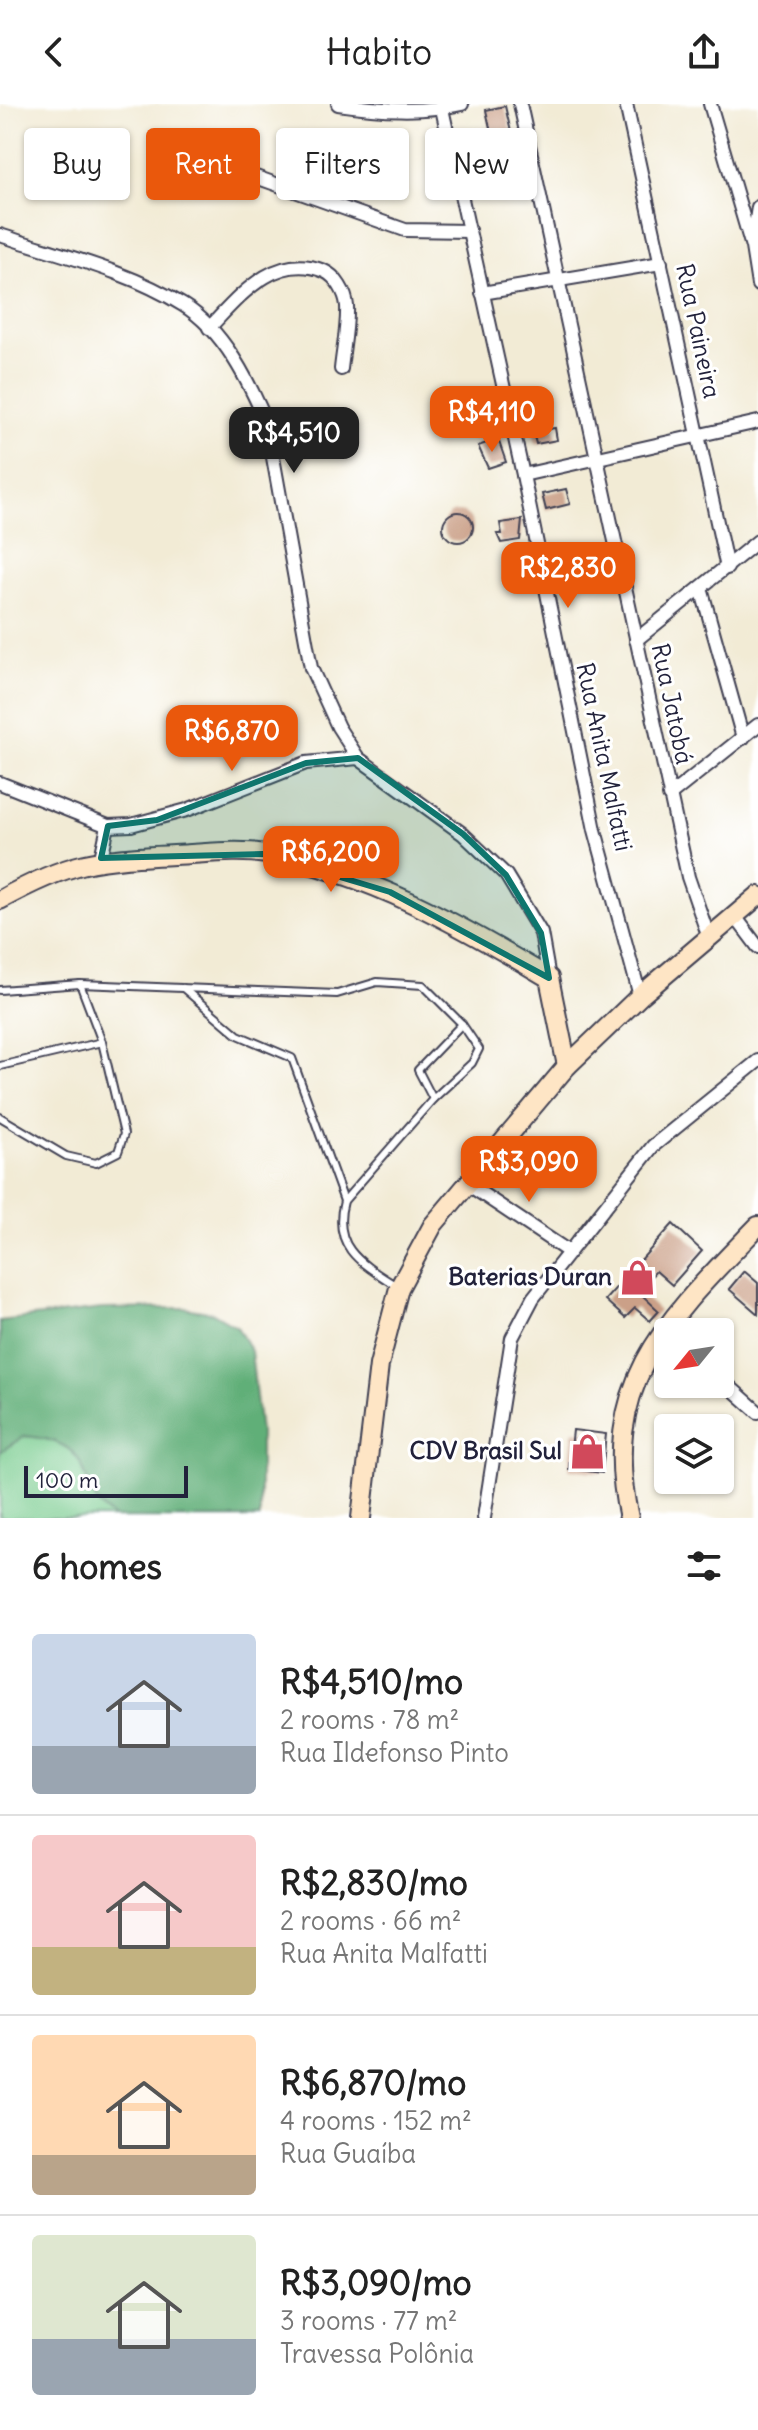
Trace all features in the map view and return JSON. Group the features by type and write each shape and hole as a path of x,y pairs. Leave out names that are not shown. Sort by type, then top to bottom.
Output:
{"main road":[{"path":"0,900 68,866 101,858 263,854 315,867 414,903 462,926 549,978 567,1066"},
{"path":"361,1518 379,1365 399,1288 433,1225 567,1066 708,935 758,896"},
{"path":"678,1318 758,1226"},
{"path":"629,1518 620,1478 631,1392 654,1341"}],"street":[{"path":"338,104 375,109 462,104"},
{"name":"Rua Jatobá","path":"520,104 669,796 688,877 708,935"},
{"name":"Rua Paineira","path":"626,104 727,568"},
{"path":"710,104 752,247 758,285"},
{"name":"Rua Anita Malfatti","path":"441,106 523,475 595,830 640,996"},
{"path":"260,178 405,230 469,231"},
{"path":"752,247 758,207"},
{"path":"0,235 121,276 185,305 209,328 253,392 267,424 311,668 338,727 358,758 463,834 506,875 541,933 549,978"},
{"path":"482,293 661,263"},
{"path":"209,328 253,283 281,268 303,265 327,272 341,287 347,304 341,369"},
{"path":"523,475 758,422"},
{"path":"636,640 758,541"},
{"path":"701,588 743,738"},
{"path":"669,796 758,725"},
{"path":"0,783 108,826 157,820 306,763 358,758"},
{"path":"101,858 108,826"},
{"path":"734,915 758,947"},
{"path":"484,1518 512,1338 533,1298 653,1146 758,1061"},
{"path":"469,1185 569,1252"},
{"path":"734,1390 758,1411"}],"lane":[{"path":"0,990 80,984 337,994 377,982 423,985 462,1024 479,1049 472,1063 433,1099 344,1201"},
{"path":"0,1117 66,1156 96,1163 118,1152 124,1134 102,1042 80,984"},
{"path":"183,988 238,1035 292,1058 344,1201 339,1232 363,1264 399,1288"},
{"path":"433,1099 418,1070 462,1024"},
{"path":"0,1066 102,1042"}],"highlighted area":[{"path":"358,758 463,834 506,875 541,933 549,978 390,892 263,854 101,858 108,826 157,820 306,763"}],"green space":[{"path":"185,1308 213,1313 237,1327 251,1351 260,1432 260,1518 114,1518 101,1507 77,1457 66,1448 50,1440 24,1436 0,1452 0,1321 102,1309"},
{"path":"24,1436 50,1440 77,1457 93,1495 114,1518 0,1518 0,1452"}],"building":[{"path":"505,106 510,128 490,128 486,110"},
{"path":"546,393 549,429 555,428 557,440 536,444 529,416 534,415 530,397"},
{"path":"498,439 506,462 488,468 478,446"},
{"path":"566,489 570,504 546,510 542,494"},
{"path":"458,512 468,517 473,527 468,537 458,542 448,537 443,527 448,517"},
{"path":"522,520 520,540 501,543 497,534 502,534 500,523"},
{"name":"Baterias Duran","path":"673,1224 702,1251 672,1285 656,1271 644,1284 650,1288 643,1296 659,1311 650,1321 635,1308 625,1318 605,1300"},
{"path":"744,1271 758,1283 758,1314 729,1289"},
{"name":"CDV Brasil Sul","path":"573,1430 606,1434 602,1473 569,1469"}],"place":[{"name":"Baterias Duran","path":"638,1277"},
{"name":"CDV Brasil Sul","path":"588,1451"}]}
